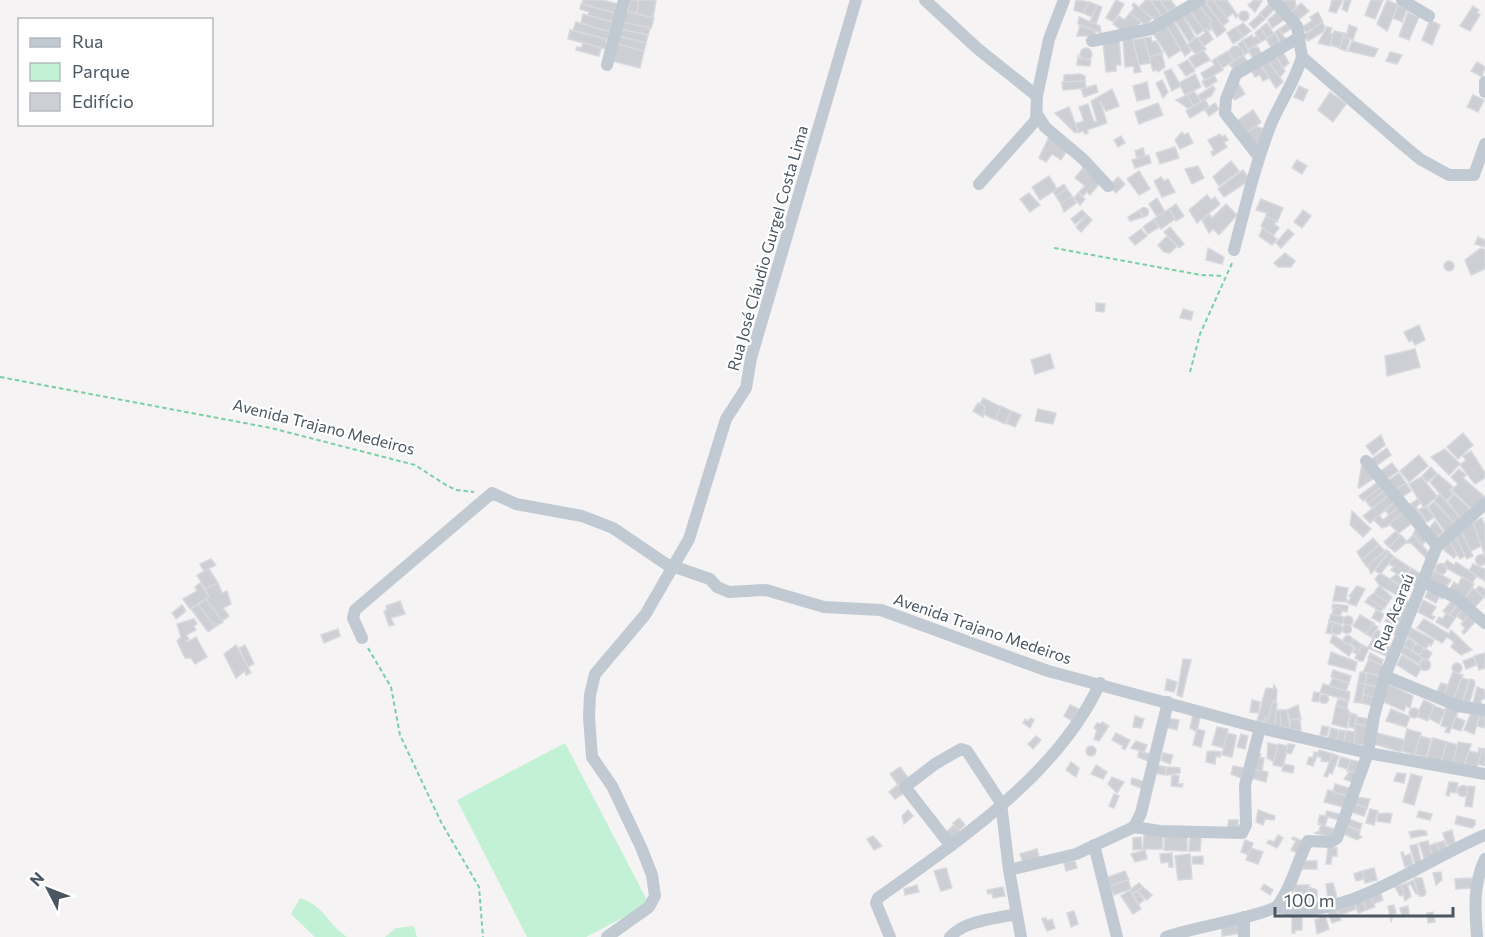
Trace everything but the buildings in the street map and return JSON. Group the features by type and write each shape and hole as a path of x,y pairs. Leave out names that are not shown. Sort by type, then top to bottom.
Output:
{"street":[{"path":"607,65 624,0"},
{"name":"Rua José Cláudio Gurgel Costa Lima","path":"607,937 649,907 655,896 641,847 612,786 592,757 588,717 595,674 645,615 674,567 692,531 726,418 746,388 762,319 856,0"},
{"path":"925,0 978,49 1037,96"},
{"path":"979,184 1036,120 1037,96 1049,39 1064,0"},
{"path":"1092,41 1151,29 1200,0"},
{"path":"1234,250 1259,157 1272,121 1296,77 1302,57 1297,26 1273,0"},
{"path":"1402,0 1429,16"},
{"path":"1259,157 1225,113 1228,93 1236,74 1300,37"},
{"path":"1302,57 1420,159 1443,172 1459,177 1474,175 1485,144"},
{"path":"1485,82 1485,92"},
{"path":"1037,114 1045,127 1083,159 1108,186"},
{"path":"1366,461 1437,546"},
{"path":"362,638 353,618 356,610 492,493"},
{"name":"Avenida Trajano Medeiros","path":"492,493 516,504 582,516 613,528 674,567 704,577 729,592 766,590 824,607 888,611 1048,671 1100,683 1260,728 1368,753 1485,774"},
{"name":"Rua Acaraú","path":"1277,907 1308,841 1331,842 1337,838 1368,753 1374,716 1385,676 1437,546 1485,504"},
{"path":"1423,582 1457,598 1485,623"},
{"path":"1385,676 1458,706 1485,710"},
{"path":"890,937 876,903 878,898 951,846 1058,750 1077,727 1100,683"},
{"path":"1134,827 1141,813 1168,702"},
{"path":"1009,870 1076,854 1134,827 1160,831 1242,833 1246,825 1245,785 1260,728"},
{"path":"951,846 905,790 906,784 935,764 965,750 1001,803 1009,870 1021,937"},
{"path":"1166,937 1187,929 1260,915 1277,907 1286,910 1313,910 1335,904 1402,878 1485,835"},
{"path":"1094,845 1117,937"},
{"path":"1477,937 1475,893 1478,873 1485,859"},
{"path":"950,937 958,929 967,925 1016,914"},
{"path":"1244,917 1244,937"}],"path":[{"path":"1054,248 1201,275 1224,276"},
{"path":"1190,372 1200,334 1224,276 1233,262 1234,250"},
{"name":"Avenida Trajano Medeiros","path":"0,377 271,428 416,465 456,490 492,493"},
{"path":"362,638 391,687 400,735 426,791 479,887 483,937"}],"green space":[{"path":"565,743 649,904 586,937 527,937 457,800"},
{"path":"300,898 316,906 347,937 315,937 291,914"},
{"path":"414,926 417,937 385,937 396,928"}]}
